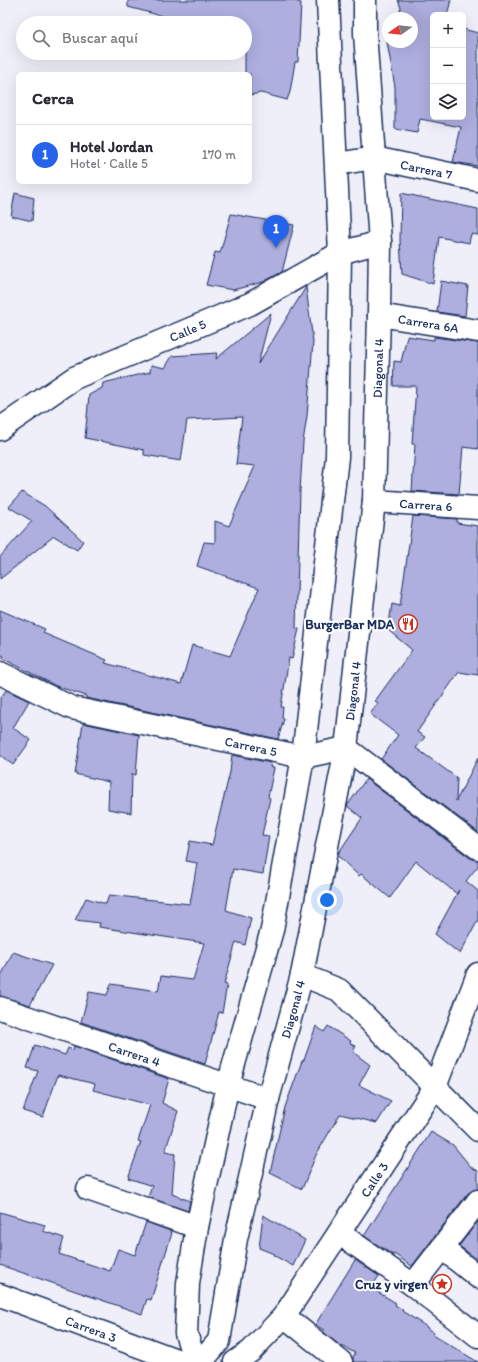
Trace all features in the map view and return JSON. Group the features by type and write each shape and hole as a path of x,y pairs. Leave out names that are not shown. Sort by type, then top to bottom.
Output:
{"street":[{"path":"195,1362 186,1333 188,1283 197,1227 228,1085 272,930 303,758 337,457 340,253 337,164 328,0"},
{"name":"Diagonal 4","path":"201,1362 219,1342 236,1239 268,1099 302,976 346,748 374,501 380,315 380,242 365,33 365,0"},
{"path":"337,164 374,158"},
{"name":"Carrera 7","path":"374,158 478,180"},
{"name":"Calle 5","path":"0,429 74,378 250,304 340,253 380,242"},
{"name":"Carrera 6A","path":"380,315 478,331"},
{"name":"Carrera 6","path":"374,501 478,508"},
{"name":"Carrera 5","path":"0,673 72,708 303,758 346,748"},
{"path":"346,748 478,848"},
{"name":"Calle 3","path":"235,1362 251,1351 284,1316 435,1087 478,974"},
{"path":"302,976 339,990 478,1130"},
{"name":"Carrera 4","path":"0,1008 268,1099"},
{"path":"88,1189 197,1227"},
{"path":"413,1285 478,1201"},
{"path":"339,1234 413,1285 478,1336"},
{"path":"442,1248 478,1277"},
{"name":"Carrera 3","path":"0,1295 182,1362"},
{"path":"284,1316 341,1362"}],"building":[{"path":"128,0 292,0 301,3 298,62 295,62 290,92 287,100 261,93 252,95 252,72 245,72 245,60 252,60 252,16 162,16 128,7"},
{"path":"398,0 451,0 448,12 430,12 430,120 466,120 466,30 478,33 478,166 453,162 461,127 420,119 417,133 395,129 395,87 388,48 418,48 418,12 400,12 401,8"},
{"path":"15,193 34,198 32,221 11,216"},
{"path":"401,193 478,209 478,235 471,234 469,243 439,237 433,284 402,274 400,240"},
{"path":"231,214 294,225 282,272 263,282 233,290 206,285 215,252 220,253"},
{"path":"441,281 468,286 465,316 437,312"},
{"path":"306,287 313,342 307,416 303,442 300,491 296,628 299,629 292,659 289,658 281,707 283,707 282,718 284,719 278,739 86,698 86,696 56,686 2,658 4,656 0,654 0,610 45,629 43,633 107,660 105,663 181,684 192,645 230,656 259,588 197,566 204,542 215,543 215,521 229,526 255,466 236,464 242,417 187,420 181,461 144,455 144,450 85,438 89,395 102,388 103,383 150,372 151,365 165,368 172,356 217,353 216,359 271,313 258,364"},
{"path":"407,336 434,340 434,337 478,343 478,449 463,447 459,494 412,491 415,444 412,444 416,386 393,386 394,361 401,362"},
{"path":"22,492 45,506 83,541 77,550 54,536 0,579 0,557 32,521 9,507"},
{"path":"413,516 457,519 457,523 478,526 478,675 459,672 417,732 425,737 416,748 457,778 456,801 478,758 478,832 381,759 398,735 370,714 378,703 375,701 412,650 388,630 392,604 400,606"},
{"path":"6,690 29,701 13,728 31,740 13,765 0,755 0,699"},
{"path":"83,723 139,735 136,775 132,774 131,813 108,809 109,782 75,774"},
{"path":"232,755 271,763 270,767 274,768 268,797 270,798 262,835 269,836 263,874 233,869 226,910 251,918 245,945 236,942 224,984 227,985 222,1013 219,1012 205,1064 81,1022 89,992 107,995 111,984 158,991 161,976 193,980 204,943 99,927 100,923 75,920 86,898 106,904 109,895 190,904 197,863 186,861 190,841 212,845 230,772"},
{"path":"366,779 470,858 478,860 478,866 466,881 478,891 478,920 460,954 435,934 457,894 416,861 390,898 361,874 359,876 338,856 339,852 362,818 347,806"},
{"path":"13,952 52,965 30,1005 0,996 0,978"},
{"path":"316,1026 324,1032 328,1026 356,1046 353,1052 370,1065 359,1085 391,1101 377,1123 340,1114 316,1155 302,1189 270,1173 285,1107"},
{"path":"35,1045 65,1055 68,1048 73,1050 74,1046 169,1079 162,1103 178,1111 165,1152 175,1154 172,1194 190,1201 188,1211 148,1197 152,1186 128,1178 141,1142 138,1141 150,1105 93,1090 95,1084 58,1075 43,1117 23,1111 38,1071 27,1068"},
{"path":"431,1132 453,1145 471,1167 478,1171 478,1189 468,1193 412,1266 364,1236"},
{"path":"0,1212 45,1225 43,1231 64,1238 59,1254 110,1271 118,1249 135,1255 146,1222 170,1231 172,1233 151,1300 147,1299 142,1314 0,1265"},
{"path":"263,1215 305,1240 293,1266 273,1255 274,1254 259,1248"},
{"path":"478,1221 478,1260 459,1246"},
{"path":"355,1260 379,1276 371,1288 396,1303 395,1305 403,1310 402,1311 434,1333 433,1335 478,1362 353,1362 355,1353 338,1344 323,1332 324,1330 315,1325"}],"place":[{"name":"Hotel Jordan","path":"276,248"},
{"name":"BurgerBar MDA","path":"408,624"},
{"name":"Cruz y virgen","path":"442,1284"}]}
